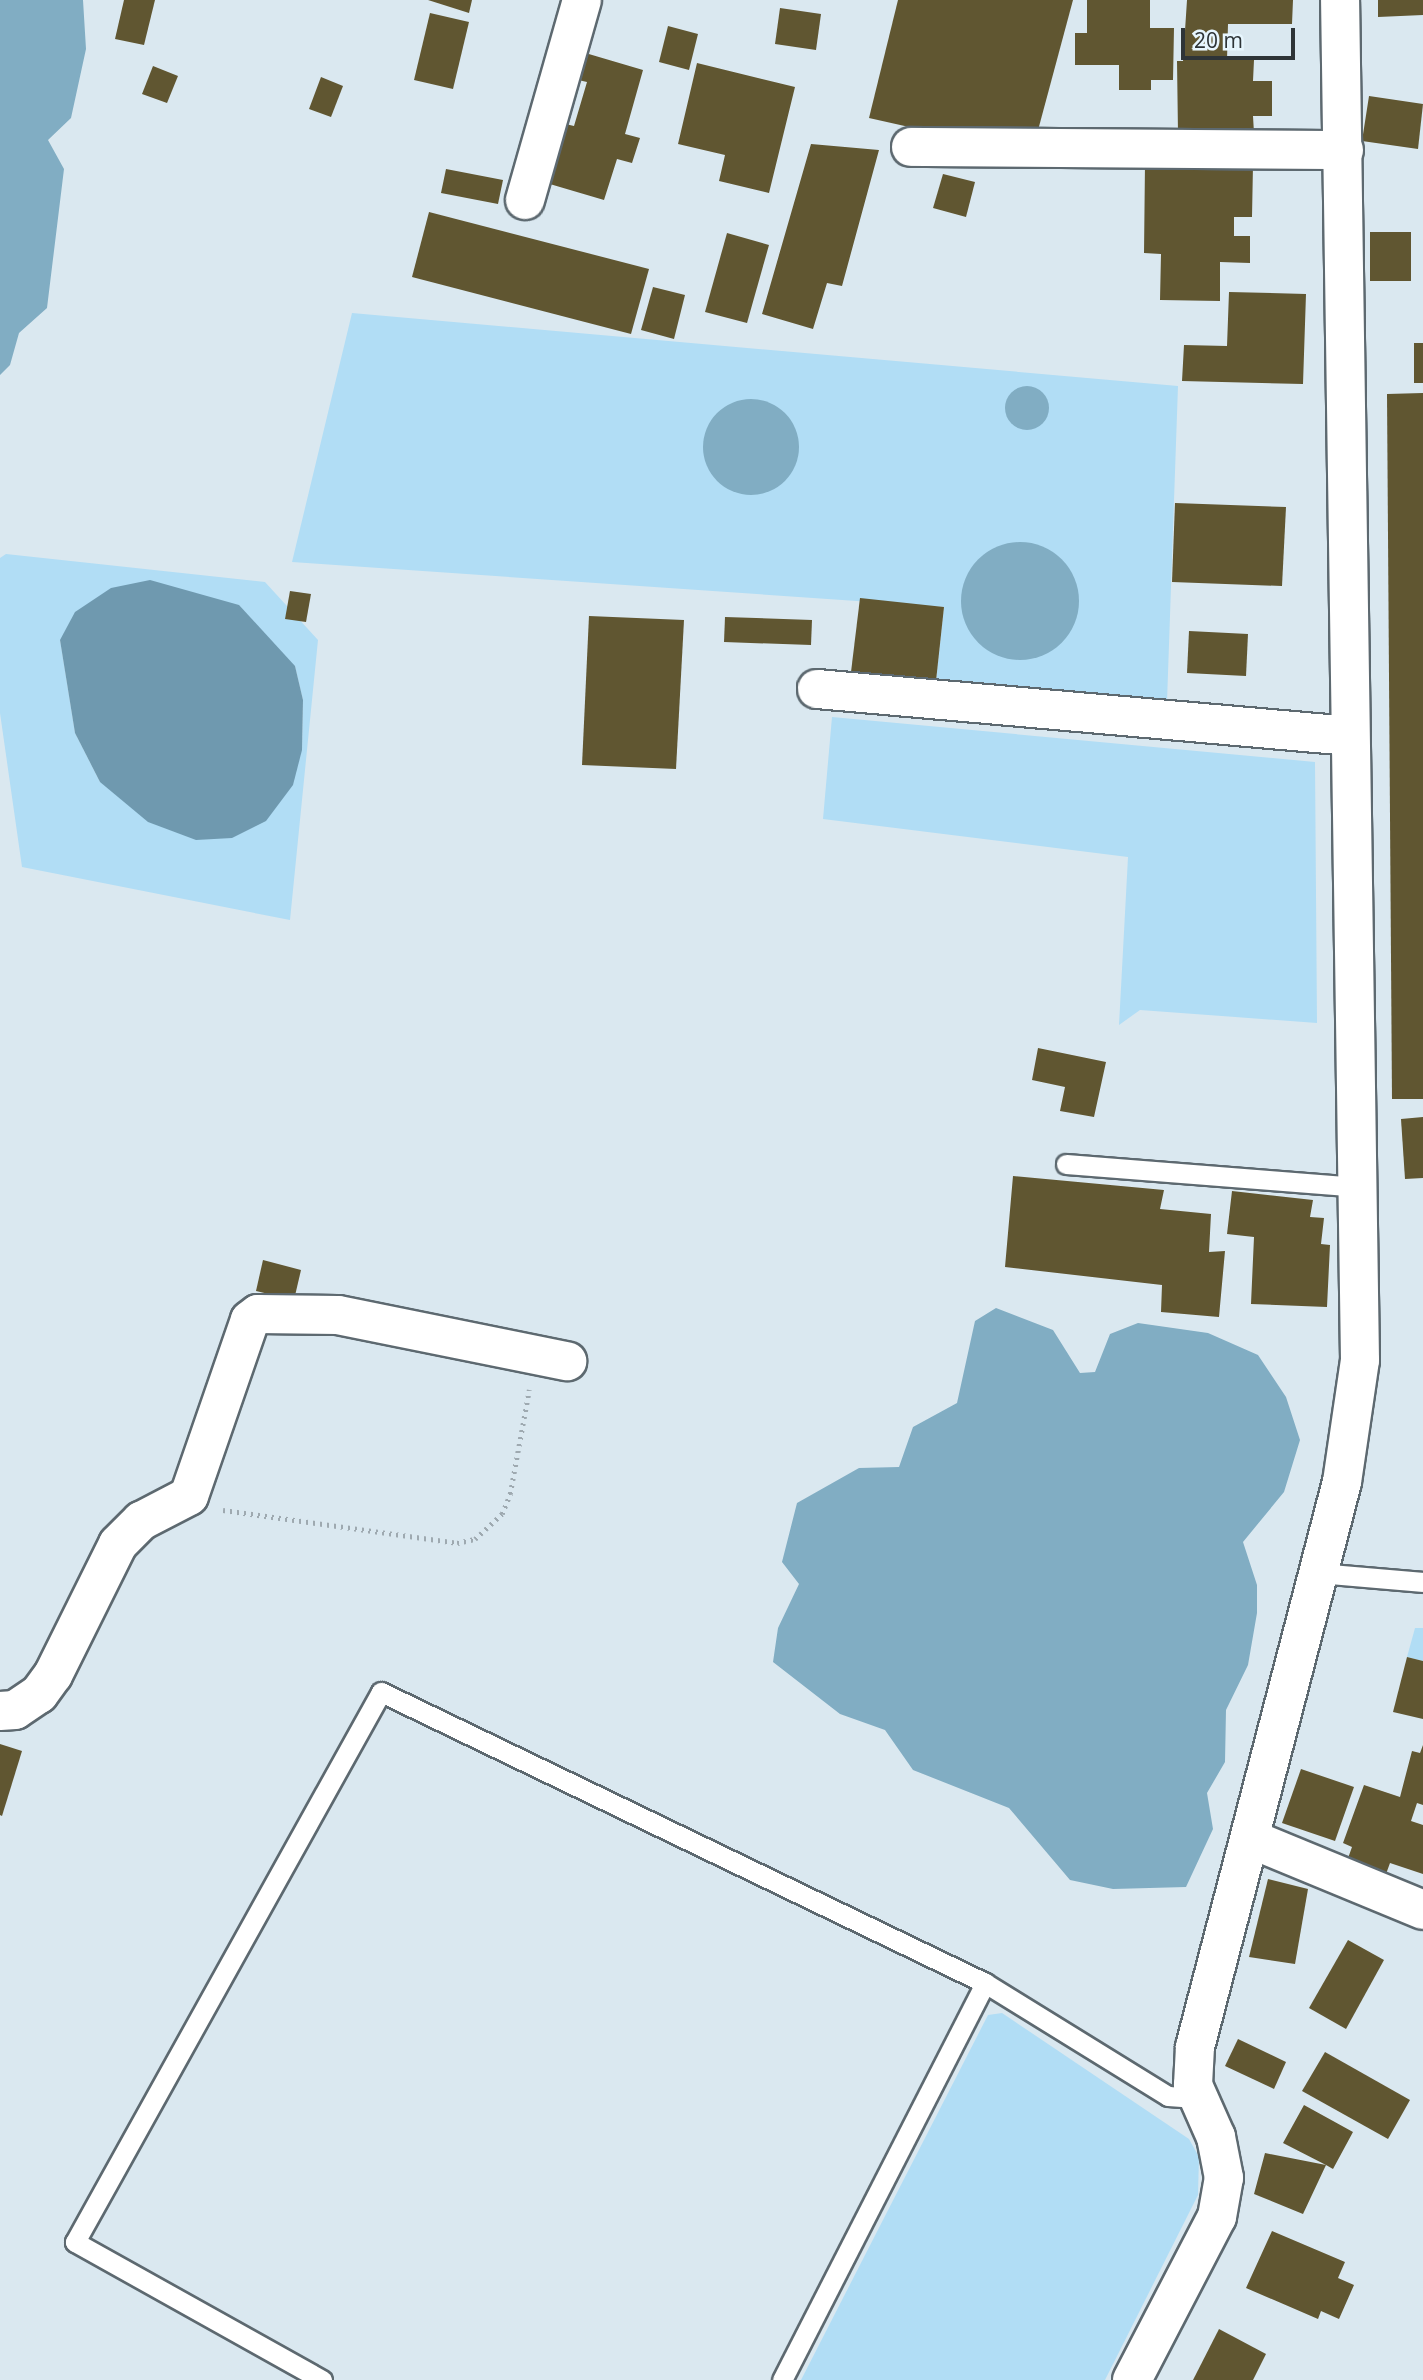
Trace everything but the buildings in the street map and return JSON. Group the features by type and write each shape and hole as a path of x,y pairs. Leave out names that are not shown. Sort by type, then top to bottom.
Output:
{"street":[{"path":"525,200 582,0"},
{"path":"1132,2380 1217,2217 1224,2178 1216,2137 1192,2085 1195,2048 1344,1470 1360,1360 1360,1187 1350,736 1340,0"},
{"path":"911,147 1344,150"},
{"path":"817,689 1350,736"},
{"path":"0,1711 15,1710 39,1694 118,1544 141,1521 170,1511 198,1482 250,1321 258,1314 338,1315 551,1358"},
{"path":"1251,1839 1423,1910"}],"lane":[{"path":"1066,1164 1360,1187"},
{"path":"1319,1573 1423,1582"},
{"path":"322,2380 75,2242 381,1692 985,1983 1168,2096 1199,2098"},
{"path":"782,2380 985,1983"}],"path":[{"path":"170,1511 234,1510 457,1542 475,1539 502,1514 551,1358"}],"shaded area":[{"path":"0,0 83,0 86,49 71,118 48,140 64,169 47,308 19,333 10,365 0,375"},
{"path":"352,313 1178,386 1167,702 936,681 944,607 292,562"},
{"path":"1027,386 1043,392 1049,408 1043,424 1027,430 1011,424 1005,408 1011,392"},
{"path":"751,399 769,403 785,413 795,429 799,447 795,465 785,481 769,491 751,495 733,491 717,481 707,465 703,447 707,429 717,413 733,403"},
{"path":"1020,542 1031,543 1053,552 1069,568 1078,590 1078,612 1069,634 1053,650 1031,659 1020,660 1009,659 987,650 971,634 962,612 961,601 962,590 971,568 987,552 1009,543"},
{"path":"6,554 265,582 318,640 290,920 22,867 0,713 0,558","holes":["60,640 295,666 303,700 302,750 100,782 75,733"]},
{"path":"150,580 239,605 295,666 303,700 302,750 293,785 266,821 232,838 196,840 148,822 100,782 75,733 60,640 75,612 111,588"},
{"path":"832,717 1315,762 1317,1023 1140,1010 1119,1025 1128,857 823,819"},
{"path":"996,1308 1053,1330 1080,1373 1095,1372 1110,1334 1138,1323 1208,1333 1258,1355 1286,1397 1300,1440 1284,1492 1243,1542 1257,1585 1257,1613 1248,1665 1226,1710 1225,1762 1207,1793 1213,1829 1186,1887 1113,1889 1070,1880 1009,1808 913,1770 885,1730 840,1714 773,1662 778,1628 799,1584 782,1562 797,1503 859,1468 899,1467 913,1427 957,1403 975,1321"},
{"path":"1415,1628 1423,1628 1423,1661 1407,1657"},
{"path":"1002,2013 1189,2139 1199,2157 1198,2195 1105,2380 801,2380 988,2015"}]}
